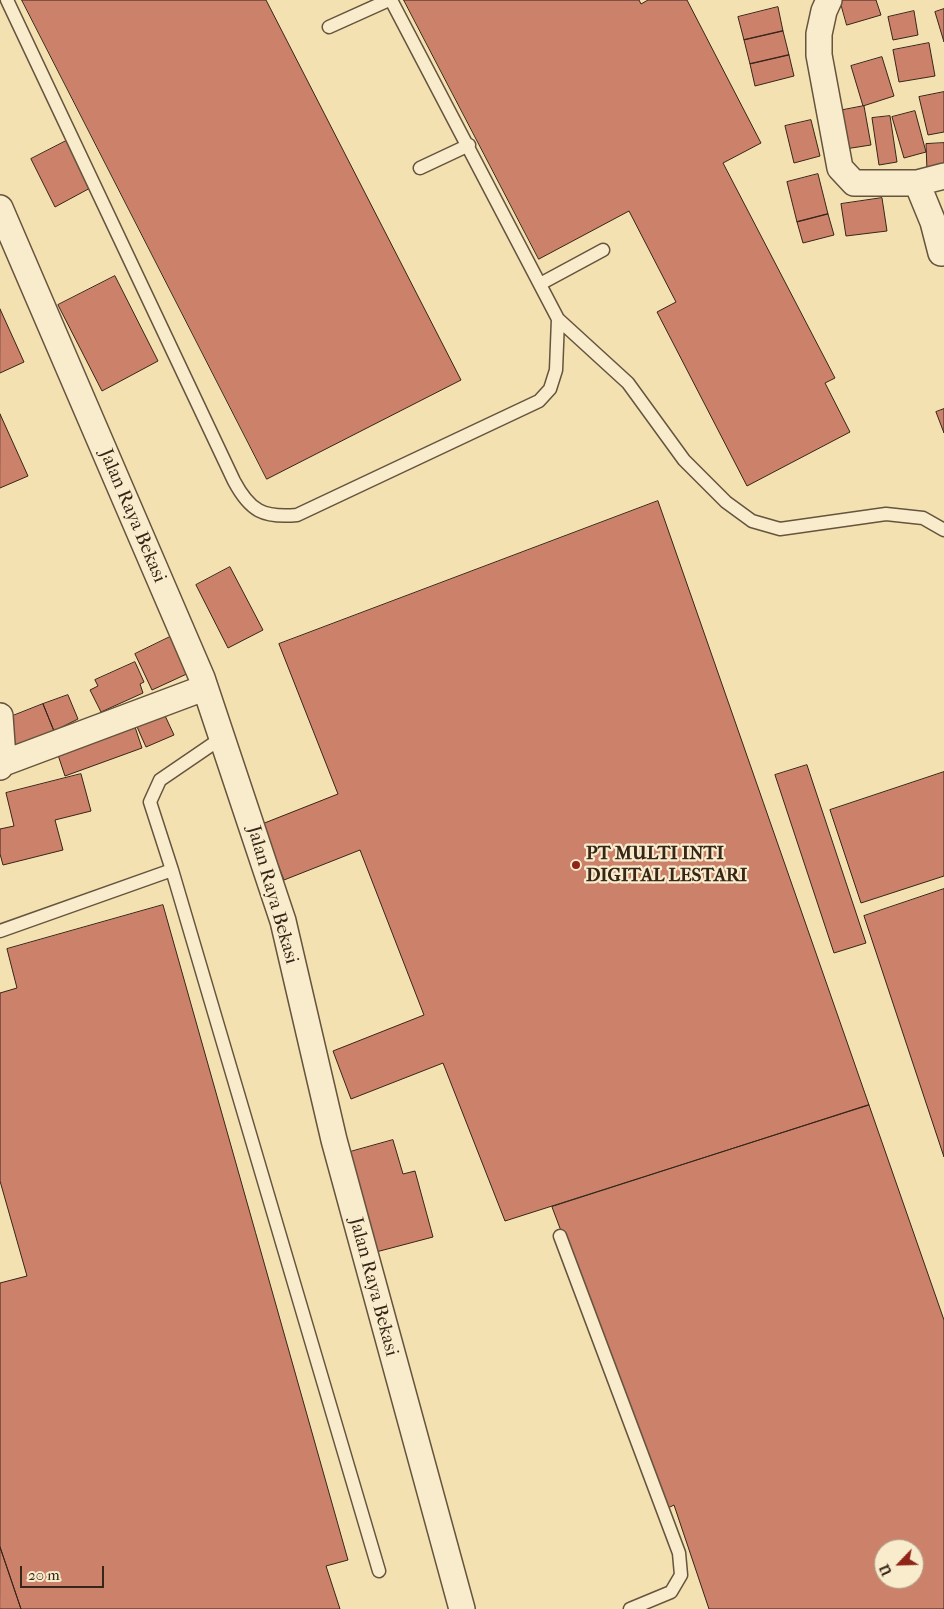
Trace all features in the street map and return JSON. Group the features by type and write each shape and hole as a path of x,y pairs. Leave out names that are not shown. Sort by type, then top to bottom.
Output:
{"street":[{"path":"830,0 824,11 819,34 819,55 840,168 854,183 917,183 944,176"},
{"path":"917,183 933,222 941,253"},
{"name":"Jalan Raya Bekasi","path":"0,208 198,669 223,737 283,921 334,1140 462,1609"},
{"path":"0,766 204,688"},
{"path":"0,716 3,758 0,766"}],"lane":[{"path":"7,0 234,481 242,497 255,509 276,516 297,514 540,401 550,389 556,370 558,319"},
{"path":"329,27 390,0 558,319 628,384 684,460 726,502 752,521 780,529 886,514 923,518 944,530"},
{"path":"420,168 468,145"},
{"path":"540,284 603,250"},
{"path":"223,737 160,780 150,802 172,870 379,1571"},
{"path":"0,931 172,870"},
{"path":"560,1236 679,1553 681,1575 671,1592 630,1609"}],"building":[{"path":"22,0 266,0 461,380 267,479"},
{"path":"404,0 639,0 641,4 648,0 687,0 761,143 723,163 835,378 825,383 850,432 747,486 657,312 676,302 629,211 539,259"},
{"path":"840,0 876,0 881,15 847,25"},
{"path":"778,7 783,31 744,40 738,17"},
{"path":"944,9 944,42 935,12"},
{"path":"914,11 918,35 893,40 888,17"},
{"path":"783,31 789,55 750,64 744,40"},
{"path":"929,43 935,76 899,82 893,50"},
{"path":"789,55 794,76 755,86 750,64"},
{"path":"882,57 894,96 863,106 851,66"},
{"path":"944,92 944,132 928,135 919,97"},
{"path":"864,106 871,145 845,149 838,111"},
{"path":"915,111 926,152 904,158 892,117"},
{"path":"890,116 897,162 879,165 872,118"},
{"path":"811,120 820,156 794,163 785,126"},
{"path":"68,140 92,187 55,207 31,159"},
{"path":"944,143 944,170 927,171 926,144"},
{"path":"818,174 828,214 797,222 787,182"},
{"path":"882,198 887,231 846,236 841,204"},
{"path":"828,214 834,235 803,243 797,222"},
{"path":"115,276 158,361 102,391 58,305"},
{"path":"0,309 24,362 0,373"},
{"path":"944,409 944,433 936,412"},
{"path":"0,414 28,476 0,488"},
{"name":"PT MULTI INTI DIGITAL LESTARI","path":"658,501 869,1105 505,1221 443,1063 351,1099 333,1051 424,1015 360,850 284,880 262,824 338,794 279,644"},
{"path":"230,567 263,630 228,648 196,585"},
{"path":"174,635 191,672 152,690 135,654"},
{"path":"135,662 144,682 140,684 143,693 101,712 90,690 98,686 95,680"},
{"path":"68,695 78,719 54,731 43,704"},
{"path":"43,704 54,731 17,747 5,719"},
{"path":"161,707 174,735 146,747 134,720"},
{"path":"133,721 142,748 65,776 56,749"},
{"path":"807,765 866,943 834,953 775,775"},
{"path":"944,772 944,876 861,903 830,810"},
{"path":"81,774 91,811 55,820 63,850 3,865 0,854 0,829 14,826 6,793"},
{"path":"944,889 944,1157 864,916"},
{"path":"163,905 348,1560 326,1566 340,1609 21,1609 0,1547 0,1283 27,1276 0,1181 0,993 17,988 7,949"},
{"path":"869,1105 944,1320 944,1609 709,1609 674,1505 666,1509 552,1207"},
{"path":"393,1140 403,1174 415,1171 433,1237 376,1252 350,1152"},
{"path":"0,1547 21,1609 0,1609"}],"place":[{"name":"PT MULTI INTI DIGITAL LESTARI","path":"576,865"}]}
